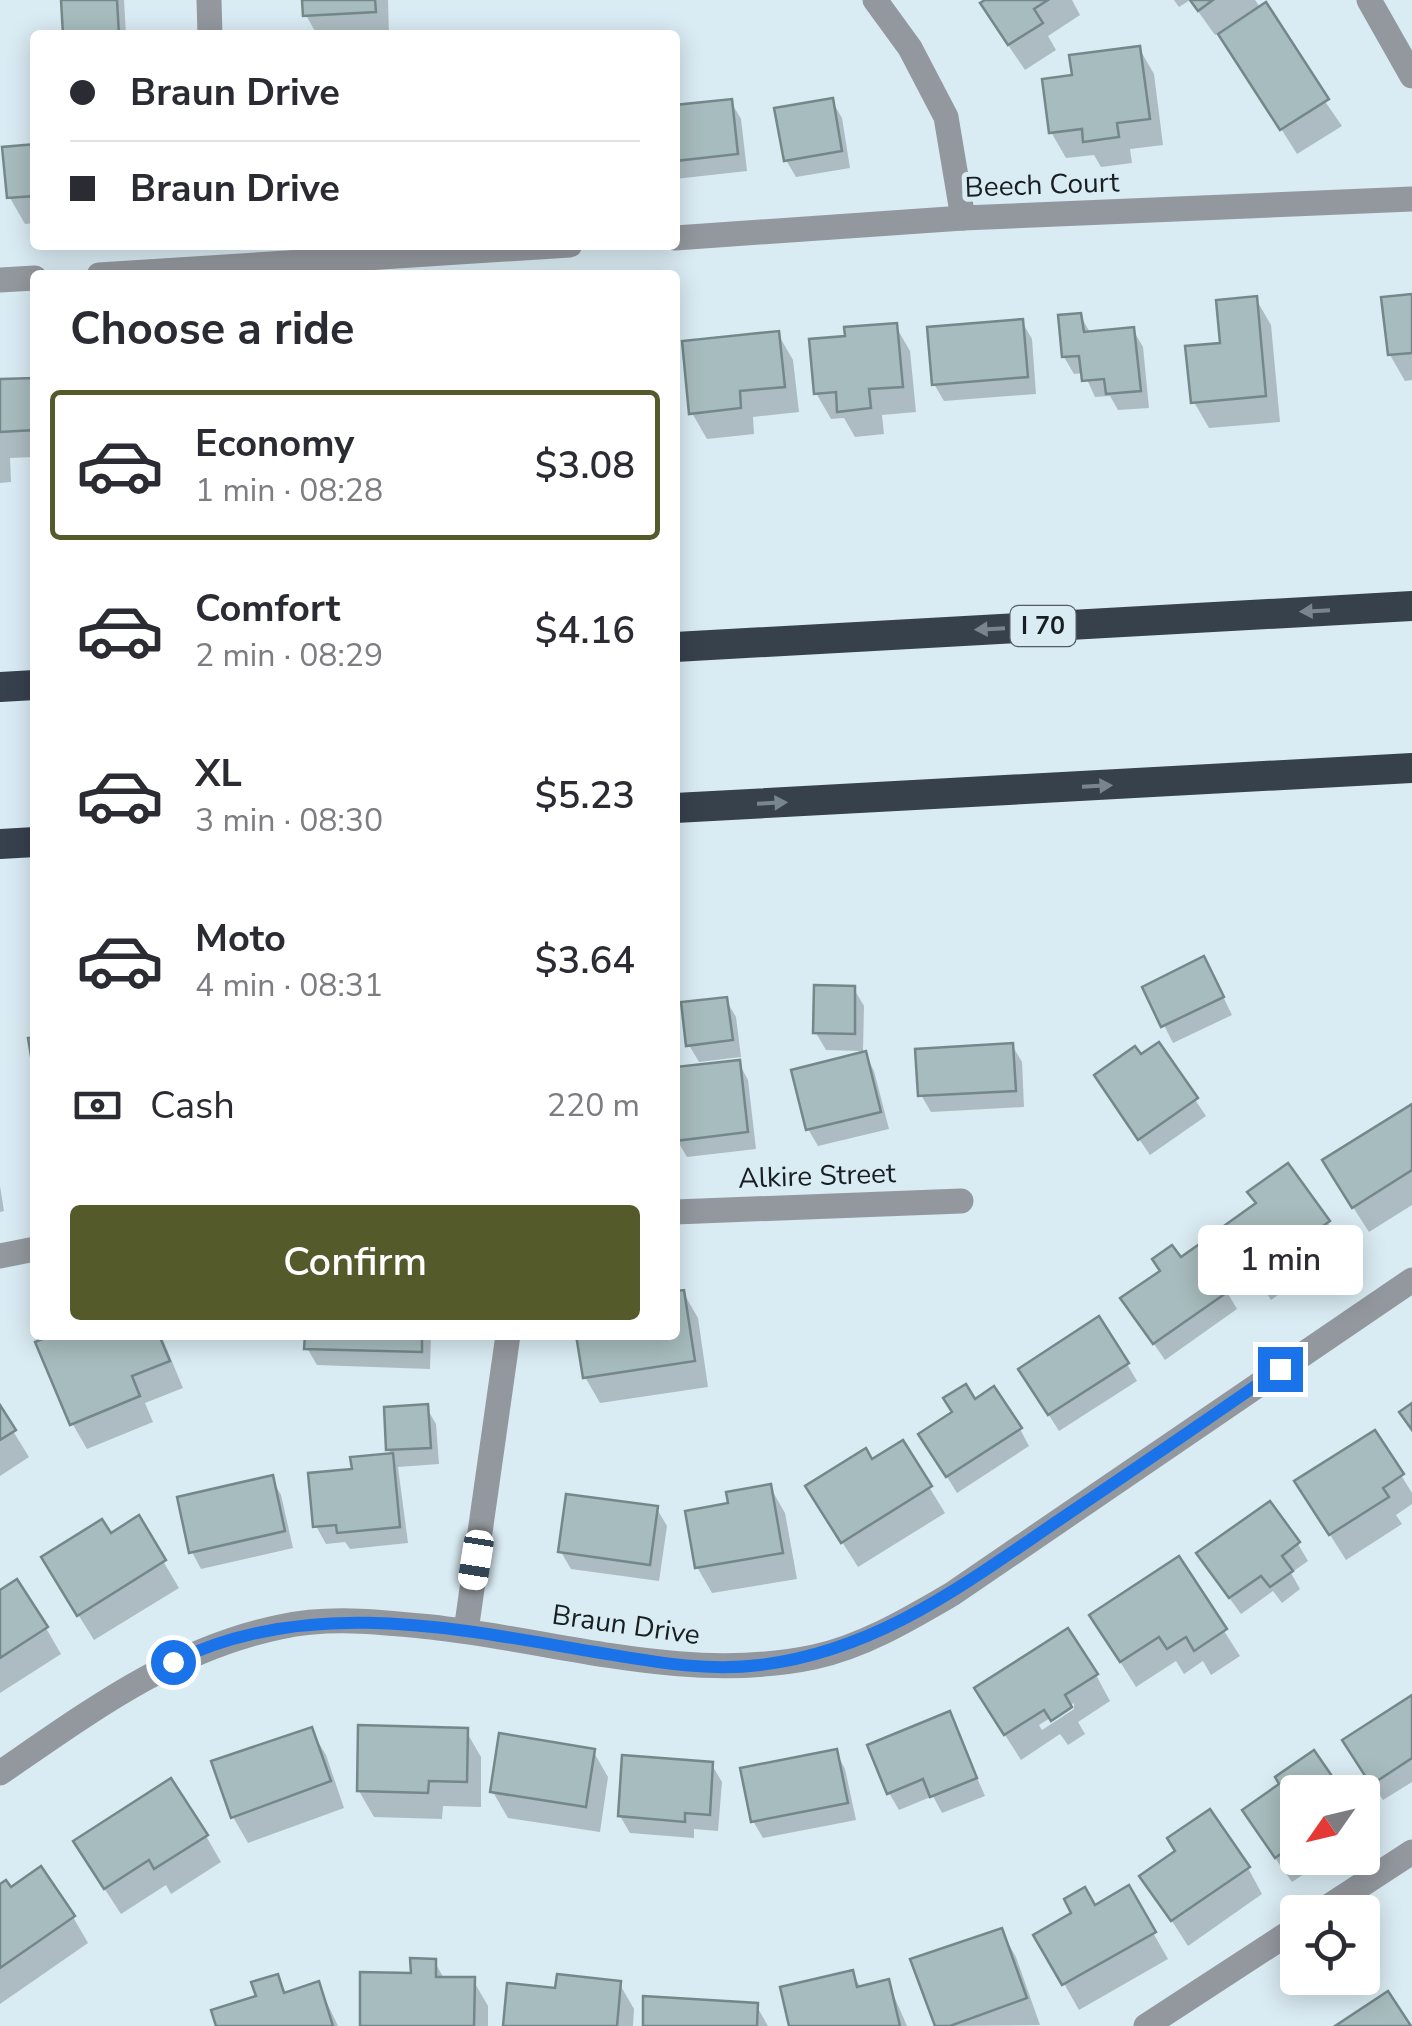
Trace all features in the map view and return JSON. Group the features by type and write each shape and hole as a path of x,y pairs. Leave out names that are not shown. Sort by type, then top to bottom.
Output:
{"highway":[{"name":"I 70","path":"680,648 1412,606"},
{"path":"0,688 30,685"},
{"path":"680,808 1412,768"},
{"path":"0,844 30,842"}],"street":[{"path":"209,0 210,30"},
{"path":"876,0 910,48 946,117 964,218"},
{"path":"1369,0 1412,76"},
{"name":"Beech Court","path":"680,238 964,218 1412,199"},
{"path":"132,270 217,257 423,250"},
{"path":"0,280 30,278"},
{"name":"Alkire Street","path":"680,1212 960,1201"},
{"path":"0,1256 30,1250"},
{"name":"Braun Drive","path":"0,1773 153,1672 236,1638 283,1626 339,1620 466,1631 687,1668 756,1666 818,1656 872,1637 952,1594 1412,1280"},
{"path":"466,1631 507,1340"},
{"path":"1346,1895 1412,1852"},
{"path":"1146,2026 1280,1939"}],"building":[{"path":"61,0 117,0 119,30 63,30"},
{"path":"302,0 375,0 376,12 303,16"},
{"path":"1048,0 1034,9 1043,23 1008,45 980,3"},
{"path":"1190,0 1213,0 1198,11"},
{"path":"1266,2 1329,99 1280,130 1218,34"},
{"path":"1140,46 1150,119 1117,123 1119,137 1083,142 1082,129 1049,133 1042,79 1072,75 1069,55"},
{"path":"833,98 842,151 784,161 774,108"},
{"path":"732,99 738,154 680,160 680,104"},
{"path":"30,144 30,196 7,198 2,147"},
{"path":"1412,294 1412,353 1388,355 1381,297"},
{"path":"1257,296 1266,396 1191,403 1185,346 1220,343 1216,300"},
{"path":"1081,313 1084,332 1134,327 1141,391 1106,394 1104,379 1082,381 1079,356 1062,357 1058,315"},
{"path":"1023,319 1028,377 932,385 927,327"},
{"path":"897,323 903,387 869,389 871,408 837,412 836,392 814,394 809,339 845,336 844,327"},
{"path":"779,331 785,387 740,391 741,408 689,414 682,341"},
{"path":"30,378 30,430 0,432 0,379"},
{"path":"1204,956 1224,997 1161,1027 1142,987"},
{"path":"814,985 855,986 855,1034 813,1033"},
{"path":"727,997 733,1040 686,1046 681,1002"},
{"path":"1159,1042 1198,1098 1138,1140 1094,1075 1135,1046 1141,1054"},
{"path":"1013,1043 1016,1091 918,1096 915,1049"},
{"path":"866,1051 881,1112 806,1130 791,1070"},
{"path":"740,1060 748,1132 680,1140 680,1066"},
{"path":"1412,1104 1412,1170 1352,1208 1322,1160"},
{"path":"1288,1163 1330,1221 1254,1275 1221,1228 1256,1203 1247,1192"},
{"path":"1172,1245 1181,1257 1198,1245 1229,1291 1153,1344 1120,1298 1160,1271 1152,1259"},
{"path":"680,1290 684,1290 695,1361 583,1378 577,1340 680,1340"},
{"path":"1099,1316 1129,1363 1048,1415 1018,1369"},
{"path":"161,1340 170,1361 132,1376 140,1396 70,1425 35,1342"},
{"path":"305,1340 422,1340 422,1352 304,1349"},
{"path":"966,1384 975,1399 994,1386 1022,1428 946,1477 918,1434 952,1412 943,1398"},
{"path":"1412,1403 1412,1430 1399,1412"},
{"path":"428,1404 431,1448 386,1450 384,1407"},
{"path":"0,1405 16,1430 0,1440"},
{"path":"1375,1430 1404,1474 1383,1488 1389,1497 1329,1535 1294,1481"},
{"path":"903,1440 932,1486 841,1543 805,1486 866,1448 872,1459"},
{"path":"393,1453 400,1527 337,1533 336,1525 313,1527 308,1473 352,1469 350,1457"},
{"path":"273,1475 285,1531 189,1553 177,1497"},
{"path":"771,1484 783,1553 695,1568 685,1511 728,1503 726,1492"},
{"path":"566,1494 658,1506 650,1565 558,1552"},
{"path":"1270,1501 1300,1542 1282,1556 1293,1571 1270,1587 1261,1576 1229,1598 1196,1553"},
{"path":"139,1515 166,1560 77,1616 41,1557 102,1519 111,1533"},
{"path":"1179,1556 1227,1629 1194,1651 1186,1637 1167,1649 1159,1637 1120,1662 1089,1615"},
{"path":"17,1579 48,1627 0,1658 0,1590"},
{"path":"1068,1628 1098,1674 1065,1695 1072,1707 1051,1721 1044,1710 1004,1735 974,1688"},
{"path":"1412,1695 1412,1758 1380,1779 1380,1775 1365,1775 1342,1740"},
{"path":"950,1711 977,1778 930,1797 923,1779 887,1794 867,1745"},
{"path":"358,1725 468,1728 467,1782 429,1781 428,1793 357,1791"},
{"path":"312,1727 331,1781 231,1818 211,1761"},
{"path":"499,1733 595,1749 586,1807 490,1792"},
{"path":"837,1749 848,1803 751,1822 740,1768"},
{"path":"1314,1750 1331,1775 1280,1775 1280,1855 1275,1858 1242,1810 1279,1784 1275,1777"},
{"path":"622,1755 713,1762 710,1815 685,1813 685,1822 618,1816"},
{"path":"171,1778 208,1835 154,1869 149,1860 104,1889 73,1841"},
{"path":"1210,1809 1250,1867 1171,1921 1139,1876 1175,1851 1167,1838"},
{"path":"41,1866 75,1916 0,1968 0,1884 6,1880 11,1887"},
{"path":"1129,1885 1156,1932 1062,1985 1033,1935 1071,1913 1064,1899 1085,1887 1095,1905"},
{"path":"1002,1928 1027,1998 950,2026 935,2026 910,1959"},
{"path":"410,1958 436,1959 436,1977 475,1977 474,2026 360,2026 360,1972 411,1973"},
{"path":"853,1970 857,1987 889,1979 900,2026 789,2026 780,1987"},
{"path":"278,1974 284,1993 319,1981 333,2026 216,2026 211,2010 256,1996 251,1982"},
{"path":"557,1974 621,1981 617,2026 503,2026 507,1983 555,1988"},
{"path":"1388,1991 1411,2026 1335,2026"},
{"path":"643,1996 758,2003 757,2026 643,2026"}],"route":[{"path":"173,1662 192,1652 283,1626 339,1620 466,1631 687,1668 756,1666 818,1656 872,1637 952,1594 1280,1369"}]}
